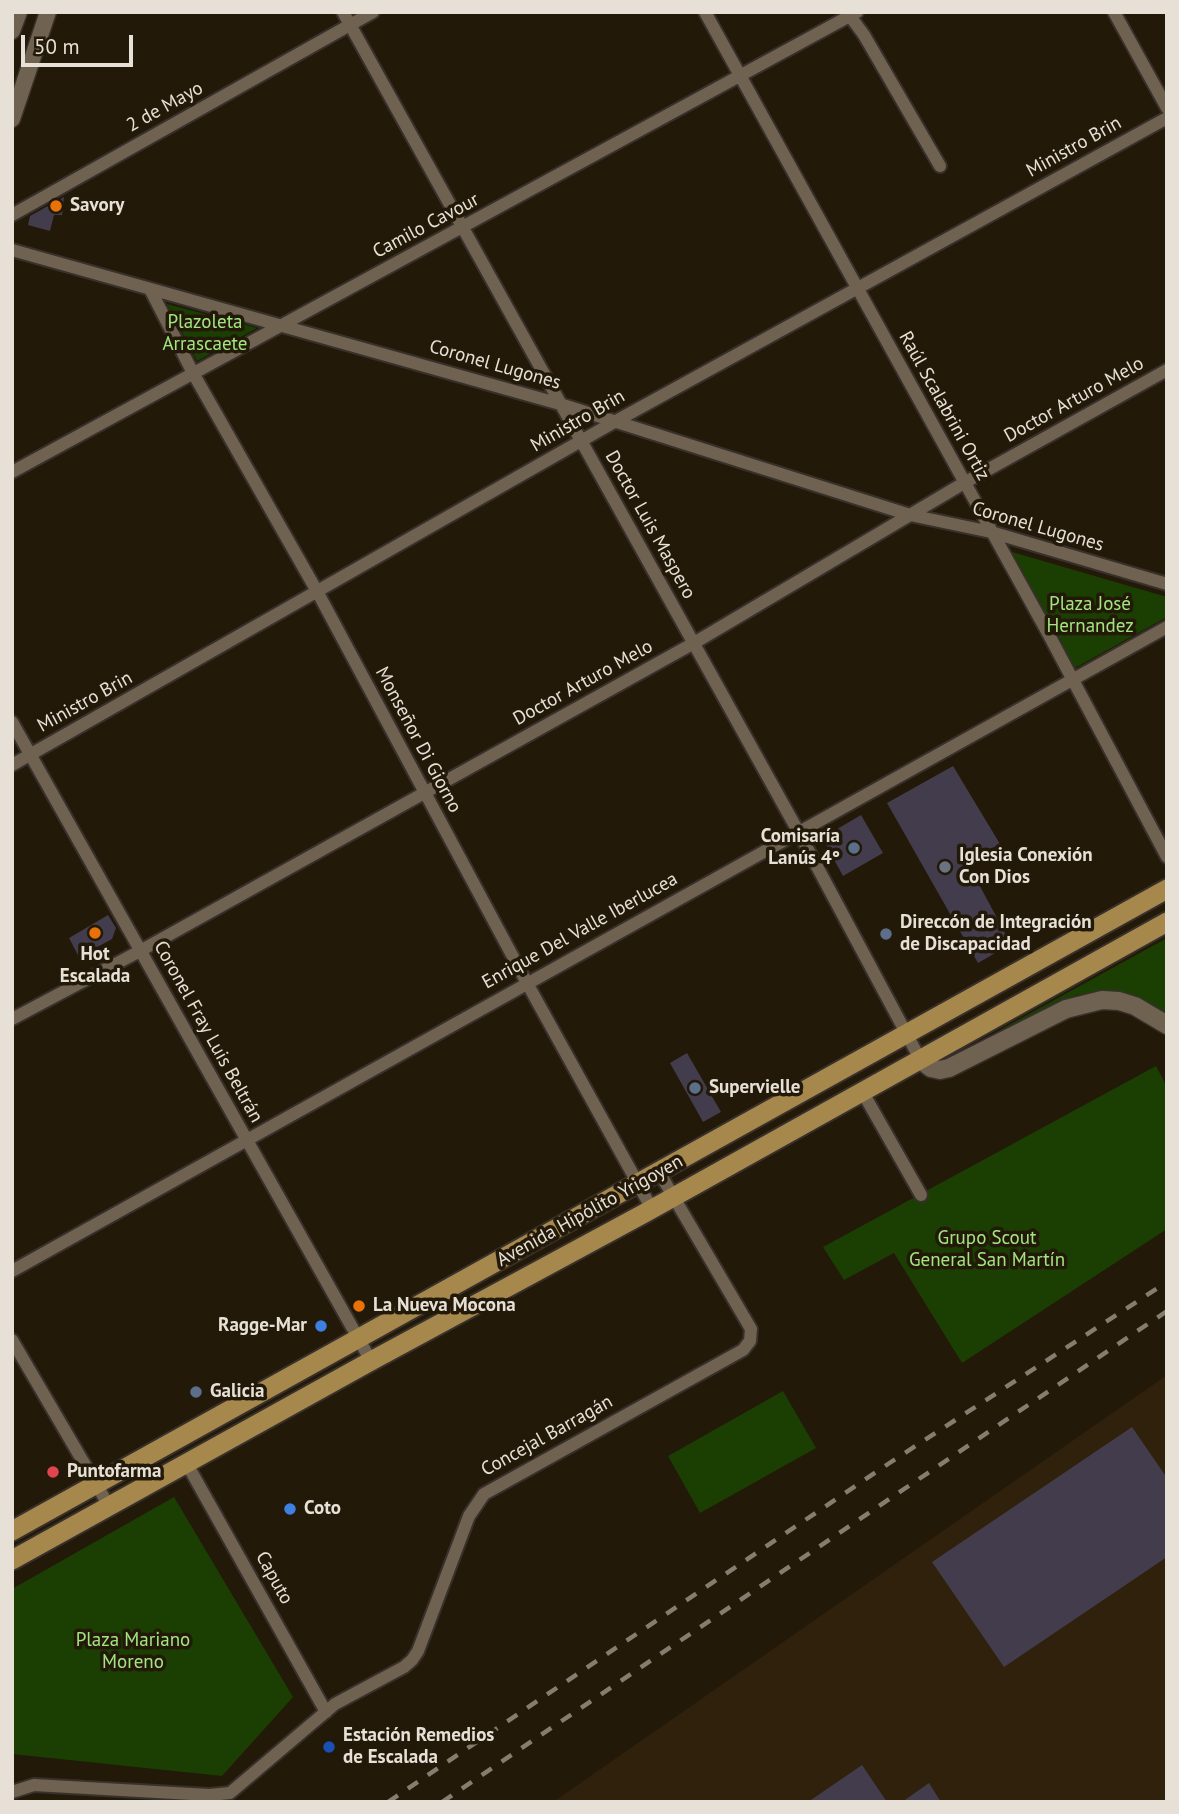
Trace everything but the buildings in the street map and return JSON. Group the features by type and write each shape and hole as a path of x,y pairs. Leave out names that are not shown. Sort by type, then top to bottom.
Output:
{"main road":[{"name":"Avenida Hipólito Yrigoyen","path":"12,1531 1167,889"},
{"name":"Avenida Hipólito Yrigoyen","path":"12,1560 652,1209 1167,922"},
{"path":"920,1059 931,1068 949,1068 1066,1009 1102,1000 1135,1006 1167,1025"}],"street":[{"path":"12,31 19,12"},
{"path":"12,119 48,12"},
{"name":"Doctor Luis Maspero","path":"344,12 798,831 920,1059"},
{"name":"2 de Mayo","path":"12,215 373,12"},
{"name":"Raúl Scalabrini Ortiz","path":"705,12 1073,680 1167,857"},
{"path":"1114,12 1167,108"},
{"path":"851,13 940,166"},
{"name":"Camilo Cavour","path":"12,472 741,76 851,13"},
{"name":"Ministro Brin","path":"12,765 318,593 581,440 1167,118"},
{"name":"Coronel Lugones","path":"12,250 560,404 910,515 991,532 1167,584"},
{"name":"Monseñor Di Giorno","path":"150,289 193,373 318,593 527,983 652,1209"},
{"name":"Doctor Arturo Melo","path":"12,1018 140,951 694,643 964,483 1167,370"},
{"name":"Enrique Del Valle Iberlucea","path":"12,1271 1167,627"},
{"name":"Coronel Fray Luis Beltrán","path":"12,722 371,1361"},
{"path":"862,1091 921,1195"},
{"name":"Concejal Barragán","path":"12,1792 34,1785 209,1795 230,1793 344,1698 404,1667 412,1660 418,1651 469,1516 484,1494 743,1350 750,1341 751,1329 659,1172"},
{"path":"12,1340 109,1506"},
{"name":"Caputo","path":"187,1464 327,1712"}],"shaded area":[{"path":"1167,1375 1167,1802 553,1802"}],"green space":[{"name":"Plazoleta Arrascaete","path":"167,304 257,328 197,361"},
{"name":"Plaza José Hernandez","path":"1012,552 1167,597 1167,617 1075,668"},
{"path":"1167,938 1167,1015 1095,993 1077,995 996,1032"},
{"name":"Grupo Scout General San Martín","path":"1156,1066 1167,1087 1167,1229 962,1363 894,1253 844,1280 823,1247"},
{"path":"783,1391 816,1448 700,1513 668,1456"},
{"name":"Plaza Mariano Moreno","path":"174,1497 293,1697 222,1776 12,1754 12,1589"}],"railway":[{"path":"388,1802 891,1462 1167,1282"},
{"path":"442,1802 1167,1311"}],"place":[{"name":"Savory","path":"56,206"},
{"name":"Comisaría Lanús 4°","path":"854,848"},
{"name":"Iglesia Conexión Con Dios","path":"945,867"},
{"name":"Hot Escalada","path":"95,933"},
{"name":"Direccón de Integración de Discapacidad","path":"886,934"},
{"name":"Supervielle","path":"695,1088"},
{"name":"La Nueva Mocona","path":"359,1306"},
{"name":"Ragge-Mar","path":"321,1326"},
{"name":"Galicia","path":"196,1392"},
{"name":"Puntofarma","path":"53,1472"},
{"name":"Coto","path":"290,1509"},
{"name":"Estación Remedios de Escalada","path":"329,1747"}]}
